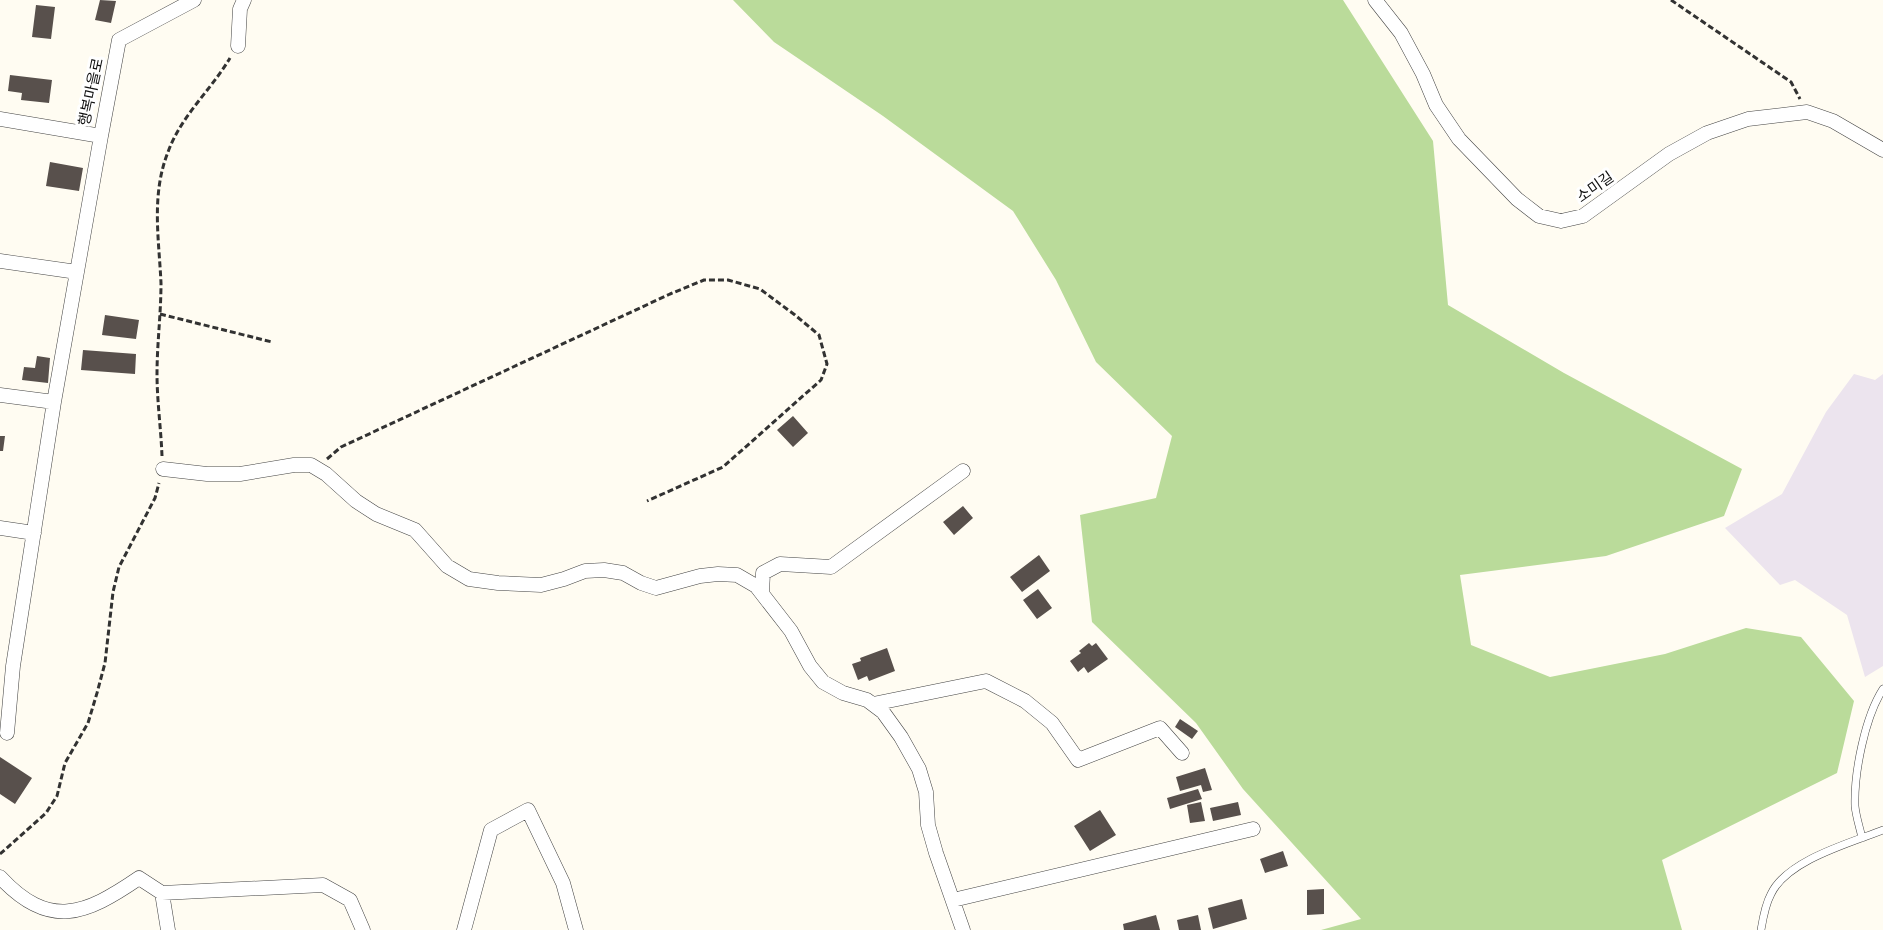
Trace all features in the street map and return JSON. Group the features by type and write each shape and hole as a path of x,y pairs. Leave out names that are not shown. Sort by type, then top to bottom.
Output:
{"street":[{"name":"행복마을로","path":"0,119 101,136 119,40 194,0"},
{"path":"238,46 240,9 244,0"},
{"name":"소미길","path":"1375,0 1401,33 1423,74 1436,105 1459,139 1517,199 1539,216 1561,221 1583,216 1669,154 1707,133 1748,119 1807,112 1833,121 1883,150"},
{"path":"7,733 6,665 34,533 54,402 101,136"},
{"path":"0,261 77,272"},
{"path":"0,395 54,402"},
{"path":"163,469 207,474 240,474 294,465 311,465 326,474 356,501 376,514 415,530 447,567 469,579 541,585 585,570 604,570 623,573 656,588 700,576 737,575 756,586 762,593 791,631 810,666 823,682 843,693 873,704 883,712 901,737 919,770 926,792 928,825 963,930"},
{"path":"762,593 763,573 780,564 831,567 963,471"},
{"path":"0,528 34,533"},
{"path":"873,704 986,681 1025,701 1052,723 1078,760 1160,728 1182,753"},
{"path":"464,930 491,830 528,810 563,883 576,930"},
{"path":"953,900 1253,829"},
{"path":"0,877 15,895 46,913 78,913 113,896 139,878 162,894 323,885 350,900 363,930"},
{"path":"162,894 168,930"}],"lane":[{"path":"1862,838 1855,808 1857,775 1868,720 1883,689"},
{"path":"1761,930 1771,893 1781,879 1808,860 1883,830"}],"path":[{"path":"1671,0 1791,82 1807,112"},
{"path":"0,854 46,813 57,796 65,763 88,723 105,663 113,592 119,567 155,498 163,469 156,375 160,314 156,214 159,189 167,153 183,121 238,46"},
{"path":"316,468 341,447 670,294 705,280 728,280 760,290 819,335 827,364 821,380 723,467 647,501"},
{"path":"160,314 272,342"}],"shaded area":[{"path":"1854,374 1875,380 1883,374 1883,666 1865,677 1847,615 1795,580 1780,585 1725,528 1782,494 1826,412"}],"green space":[{"path":"733,0 1343,0 1433,141 1448,305 1564,373 1742,469 1724,516 1606,556 1460,575 1471,645 1550,677 1665,654 1746,628 1801,637 1854,701 1837,773 1662,860 1682,930 1321,930 1361,919 1243,789 1196,723 1092,622 1080,515 1156,498 1172,436 1096,362 1056,280 1013,211 883,116 774,42"}],"building":[{"path":"100,0 116,1 111,23 95,20"},
{"path":"36,5 55,7 51,39 32,37"},
{"path":"10,75 52,80 49,103 21,100 22,93 8,91"},
{"path":"50,162 83,168 79,191 46,186"},
{"path":"105,315 139,320 136,339 102,335"},
{"path":"83,350 136,354 135,374 81,370"},
{"path":"37,356 50,358 48,383 22,380 24,367 35,368"},
{"path":"793,416 808,433 793,447 777,430"},
{"path":"0,436 5,436 3,451 0,451"},
{"path":"963,506 973,518 954,535 943,522"},
{"path":"1039,555 1050,571 1022,592 1010,577"},
{"path":"1038,589 1052,608 1037,619 1023,600"},
{"path":"1089,643 1092,646 1096,643 1108,659 1088,673 1084,667 1078,672 1070,661"},
{"path":"887,648 895,671 869,681 867,676 858,680 852,664 861,661 860,658"},
{"path":"1180,719 1198,731 1192,739 1175,727"},
{"path":"0,757 32,778 15,804 0,794"},
{"path":"1205,768 1212,790 1203,792 1201,785 1180,791 1176,777"},
{"path":"1198,789 1202,799 1170,809 1167,798"},
{"path":"1201,802 1205,821 1190,823 1187,805"},
{"path":"1238,802 1241,815 1213,821 1210,808"},
{"path":"1100,810 1116,835 1090,851 1074,826"},
{"path":"1283,851 1288,866 1265,873 1260,859"},
{"path":"1324,889 1324,914 1307,915 1307,890"},
{"path":"1242,899 1247,919 1213,929 1208,908"},
{"path":"1156,915 1160,930 1124,930 1123,924"},
{"path":"1198,915 1201,930 1179,930 1177,920"}]}
